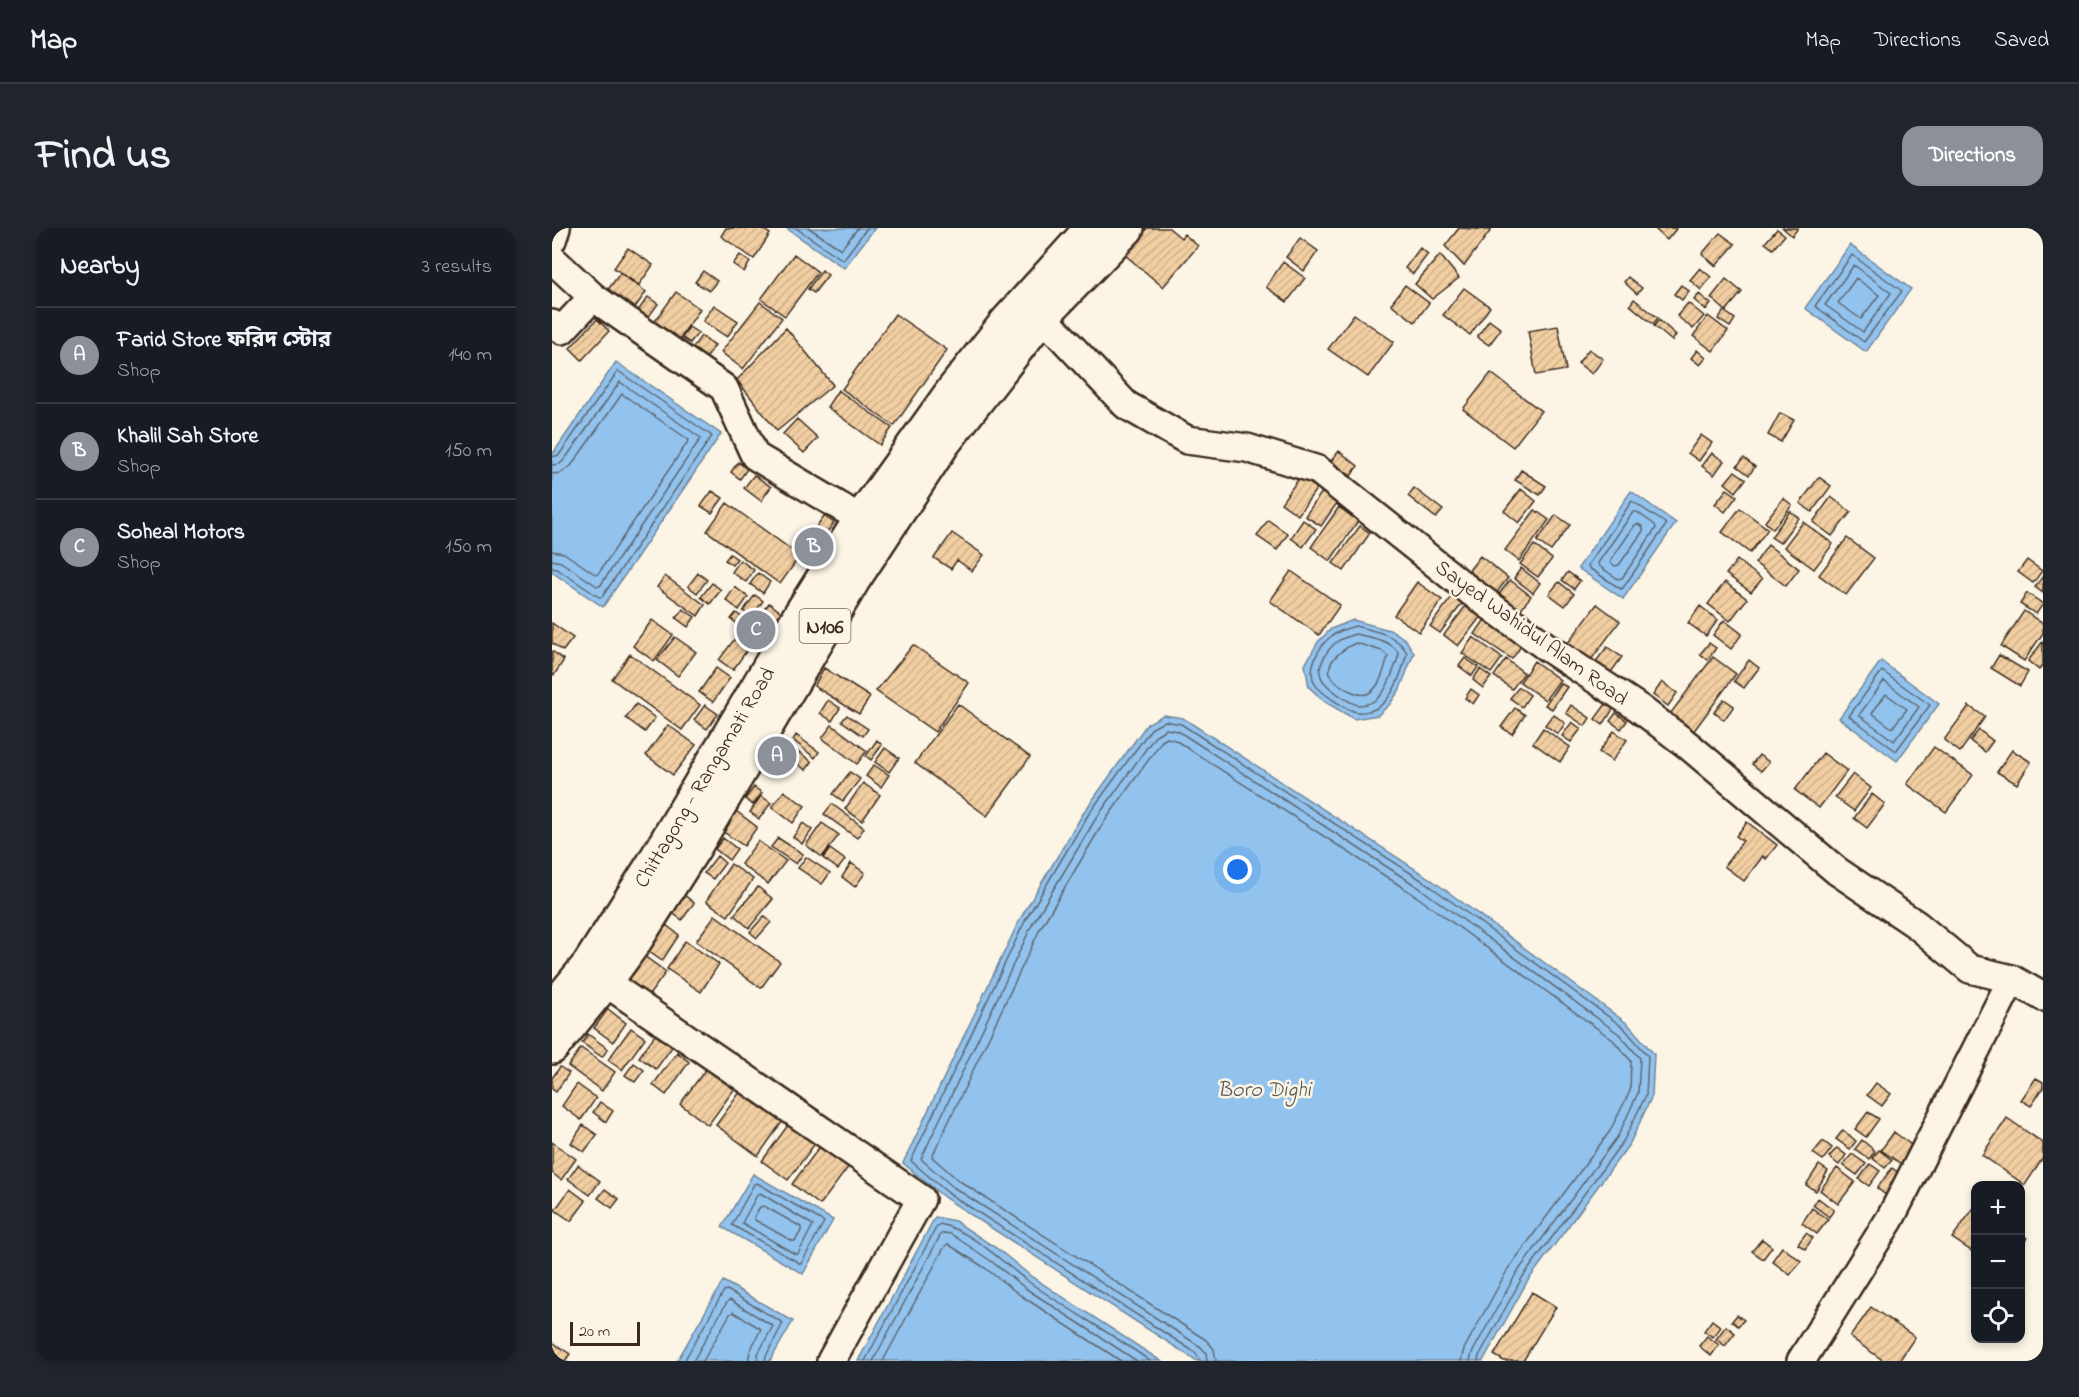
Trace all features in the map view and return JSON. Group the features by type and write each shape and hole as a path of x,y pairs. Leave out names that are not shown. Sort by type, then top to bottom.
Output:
{"highway":[{"name":"Chittagong - Rangamati Road","path":"552,1010 589,965 654,863 802,612 861,519 952,392 1007,322 1092,228"},
{"name":"Chittagong - Rangamati Road","path":"552,1047 634,942 693,849 777,704 853,580 944,442 1042,316 1127,228"}],"street":[{"path":"552,240 556,228"},
{"path":"552,259 593,297 724,388 755,456 861,519"},
{"path":"552,324 562,330 593,297"},
{"name":"Sayed Wahidul Alam Road","path":"1042,316 1126,405 1187,440 1247,448 1318,470 1548,648 1639,708 1681,740 1837,871 1917,925 1970,969 2012,979 2043,997"},
{"path":"1801,1361 1890,1219 2012,979"},
{"path":"605,982 921,1199 831,1361"}],"water":[{"path":"786,228 875,228 844,268"},
{"path":"1850,245 1911,289 1866,352 1805,308"},
{"path":"616,362 721,434 603,607 552,572 552,455"},
{"path":"1631,491 1676,523 1623,599 1578,568"},
{"path":"1353,620 1393,631 1406,640 1414,653 1400,689 1390,704 1378,715 1354,719 1325,702 1309,687 1305,665 1318,642 1331,629"},
{"path":"1881,661 1939,704 1897,761 1839,718"},
{"name":"Boro Dighi","path":"1163,715 1183,718 1429,878 1628,1024 1654,1054 1652,1096 1630,1143 1527,1282 1483,1361 1197,1361 945,1198 903,1163 1020,919 1084,812 1147,724"},
{"path":"753,1174 833,1220 803,1274 722,1227"},
{"path":"935,1217 955,1221 999,1250 1032,1277 1161,1361 858,1361"},
{"path":"723,1281 793,1321 770,1361 677,1361"}],"building":[{"path":"726,228 761,228 770,234 754,259 721,236"},
{"path":"1147,228 1169,228 1181,238 1184,234 1198,246 1163,287 1125,255"},
{"path":"1459,228 1491,230 1464,266 1445,246"},
{"path":"1658,228 1676,229 1667,240 1656,230"},
{"path":"1783,228 1798,228 1792,236"},
{"path":"1777,229 1785,235 1773,249 1765,243"},
{"path":"1720,233 1735,244 1716,266 1702,254"},
{"path":"1300,238 1318,251 1304,271 1286,257"},
{"path":"628,248 653,265 639,285 614,268"},
{"path":"1420,248 1428,254 1413,274 1405,268"},
{"path":"794,254 818,272 785,316 761,299"},
{"path":"740,255 750,262 744,272 733,264"},
{"path":"1440,255 1459,278 1432,299 1415,284"},
{"path":"1283,262 1305,278 1287,302 1266,287"},
{"path":"1700,268 1711,277 1701,290 1690,280"},
{"path":"822,270 828,275 814,293 808,289"},
{"path":"703,271 717,281 709,291 695,282"},
{"path":"620,273 646,292 634,309 607,291"},
{"path":"1628,277 1642,288 1637,294 1624,282"},
{"path":"1726,279 1742,292 1726,311 1711,298"},
{"path":"1405,285 1429,303 1415,322 1391,304"},
{"path":"1681,285 1689,291 1682,300 1674,294"},
{"path":"1464,288 1490,307 1470,335 1443,315"},
{"path":"676,292 700,309 678,341 653,324"},
{"path":"1699,294 1711,304 1706,310 1694,300"},
{"path":"648,297 658,304 647,319 637,312"},
{"path":"1634,299 1658,318 1653,324 1630,305"},
{"path":"760,302 782,318 743,369 721,352"},
{"path":"1688,303 1704,316 1693,329 1677,316"},
{"path":"714,305 738,321 727,337 703,321"},
{"path":"1724,311 1735,319 1730,327 1718,319"},
{"path":"895,314 947,350 894,426 842,389"},
{"path":"1354,314 1394,342 1368,377 1328,349"},
{"path":"1708,316 1728,331 1713,351 1693,336"},
{"path":"597,319 609,331 582,360 570,348"},
{"path":"1489,320 1501,329 1489,345 1477,337"},
{"path":"1659,320 1676,335 1672,341 1654,326"},
{"path":"1558,326 1566,370 1536,375 1528,331"},
{"path":"689,327 698,333 690,343 682,338"},
{"path":"786,328 833,385 777,431 737,380"},
{"path":"701,336 715,345 705,360 691,350"},
{"path":"1589,349 1603,359 1592,374 1578,363"},
{"path":"1697,350 1706,358 1700,365 1691,358"},
{"path":"1491,373 1541,411 1513,447 1463,409"},
{"path":"838,390 892,428 880,445 827,407"},
{"path":"1780,413 1794,420 1781,442 1768,435"},
{"path":"797,419 818,438 804,453 783,434"},
{"path":"1701,435 1712,443 1699,461 1688,453"},
{"path":"1339,451 1358,466 1351,476 1331,461"},
{"path":"1712,453 1724,461 1714,475 1702,466"},
{"path":"1744,458 1755,467 1749,475 1737,466"},
{"path":"738,462 747,469 740,479 731,472"},
{"path":"1521,470 1546,486 1540,495 1515,480"},
{"path":"1735,471 1746,479 1736,492 1725,483"},
{"path":"754,475 771,487 761,501 744,488"},
{"path":"1300,477 1317,488 1298,515 1281,503"},
{"path":"1819,477 1831,486 1812,512 1800,503"},
{"path":"1414,488 1443,510 1436,518 1408,496"},
{"path":"1521,489 1536,501 1519,523 1504,511"},
{"path":"1727,489 1737,496 1725,512 1715,504"},
{"path":"712,491 723,498 712,513 701,506"},
{"path":"1322,492 1337,503 1321,526 1305,516"},
{"path":"1831,497 1851,512 1832,536 1813,522"},
{"path":"1783,498 1792,505 1773,529 1765,522"},
{"path":"727,503 800,556 780,584 707,531"},
{"path":"1339,507 1358,521 1330,561 1311,547"},
{"path":"1740,508 1768,529 1750,553 1722,532"},
{"path":"1535,510 1549,520 1519,561 1505,550"},
{"path":"1790,511 1799,518 1780,543 1771,537"},
{"path":"1556,515 1570,525 1551,551 1537,541"},
{"path":"824,516 834,523 823,538 813,531"},
{"path":"1268,520 1288,534 1277,550 1257,536"},
{"path":"1303,520 1316,529 1303,547 1291,538"},
{"path":"1803,522 1833,544 1814,569 1784,547"},
{"path":"1360,526 1370,533 1344,571 1333,563"},
{"path":"952,533 984,555 972,571 957,560 951,569 934,558"},
{"path":"810,538 823,548 818,555 804,546"},
{"path":"1847,538 1874,558 1846,595 1819,575"},
{"path":"1534,545 1552,559 1538,577 1520,564"},
{"path":"1768,545 1799,569 1786,586 1755,563"},
{"path":"730,554 737,559 732,565 725,560"},
{"path":"1480,556 1508,578 1491,600 1463,578"},
{"path":"740,560 754,570 746,582 732,572"},
{"path":"1737,560 1762,579 1751,592 1726,574"},
{"path":"2027,560 2042,571 2033,583 2018,572"},
{"path":"1521,568 1540,583 1533,593 1514,578"},
{"path":"1291,571 1340,605 1319,635 1270,601"},
{"path":"1568,572 1580,581 1574,589 1562,580"},
{"path":"698,573 707,580 697,593 688,586"},
{"path":"758,573 770,582 763,593 750,584"},
{"path":"665,576 705,605 698,616 657,587"},
{"path":"2043,576 2043,593 2035,587"},
{"path":"1510,580 1531,596 1516,615 1495,599"},
{"path":"1417,582 1442,600 1419,632 1394,615"},
{"path":"1559,582 1574,594 1565,606 1549,594"},
{"path":"1725,582 1747,599 1730,621 1708,604"},
{"path":"712,583 721,590 710,604 701,597"},
{"path":"735,587 748,597 739,610 726,600"},
{"path":"2027,593 2043,604 2036,614 2020,604"},
{"path":"1454,594 1464,601 1440,633 1430,626"},
{"path":"755,595 763,601 752,617 743,611"},
{"path":"769,603 785,615 776,627 760,615"},
{"path":"1467,604 1481,616 1458,646 1444,635"},
{"path":"1597,604 1620,621 1588,664 1565,647"},
{"path":"1700,606 1718,620 1706,636 1688,623"},
{"path":"683,609 695,617 688,627 676,618"},
{"path":"2024,611 2043,624 2043,633 2024,661 2001,646"},
{"path":"736,613 750,623 745,629 731,619"},
{"path":"1486,618 1524,642 1512,659 1475,634"},
{"path":"757,619 766,625 755,641 746,634"},
{"path":"652,620 673,635 654,661 633,646"},
{"path":"1724,620 1742,634 1731,649 1713,635"},
{"path":"552,623 573,638 563,651 552,643"},
{"path":"739,633 752,643 733,670 719,660"},
{"path":"675,637 696,652 678,676 657,660"},
{"path":"1473,637 1502,658 1491,673 1462,653"},
{"path":"2043,641 2043,665 2039,670 2028,661"},
{"path":"1709,643 1716,648 1708,660 1700,654"},
{"path":"913,645 969,683 935,732 876,691"},
{"path":"1607,647 1622,657 1609,675 1594,664"},
{"path":"552,651 564,660 554,675 552,674"},
{"path":"630,654 700,705 682,730 612,679"},
{"path":"1999,655 2028,672 2020,686 1991,668"},
{"path":"1713,657 1736,674 1693,732 1670,714"},
{"path":"1465,658 1478,667 1472,676 1459,666"},
{"path":"1506,659 1524,673 1512,689 1494,676"},
{"path":"1749,660 1759,668 1744,688 1734,681"},
{"path":"1534,661 1560,680 1545,700 1520,682"},
{"path":"716,668 730,678 713,702 699,692"},
{"path":"824,668 870,697 859,714 814,686"},
{"path":"1480,669 1491,677 1483,688 1473,680"},
{"path":"1662,682 1677,693 1668,706 1653,695"},
{"path":"1560,683 1567,687 1552,709 1545,705"},
{"path":"1519,687 1530,695 1522,707 1510,698"},
{"path":"1471,689 1479,695 1473,704 1465,698"},
{"path":"1724,699 1734,706 1724,720 1714,712"},
{"path":"828,700 840,708 832,721 820,713"},
{"path":"636,704 655,718 645,732 626,718"},
{"path":"958,704 1030,757 987,816 915,763"},
{"path":"1606,704 1613,709 1603,725 1595,719"},
{"path":"705,705 718,714 707,729 694,720"},
{"path":"1571,705 1590,718 1585,726 1566,713"},
{"path":"1969,706 1985,717 1960,752 1944,740"},
{"path":"1515,708 1525,715 1512,734 1501,727"},
{"path":"1616,713 1627,721 1621,729 1610,721"},
{"path":"1553,714 1565,723 1558,734 1545,725"},
{"path":"847,715 868,729 863,736 842,721"},
{"path":"1572,722 1581,729 1571,742 1562,736"},
{"path":"668,725 696,745 673,775 646,755"},
{"path":"832,725 867,751 857,764 822,738"},
{"path":"1543,728 1570,747 1560,762 1533,743"},
{"path":"1979,730 1993,741 1985,752 1970,741"},
{"path":"1614,731 1627,740 1612,761 1599,752"},
{"path":"796,735 819,752 815,758 793,740"},
{"path":"877,740 882,745 871,760 866,756"},
{"path":"778,743 789,751 776,768 766,761"},
{"path":"1934,747 1973,775 1946,812 1907,784"},
{"path":"885,748 899,758 889,772 875,762"},
{"path":"2012,750 2031,762 2017,784 1997,772"},
{"path":"799,752 812,762 806,770 793,761"},
{"path":"1823,753 1847,771 1819,808 1795,790"},
{"path":"1759,755 1769,762 1761,771 1752,764"},
{"path":"874,765 889,775 881,787 866,776"},
{"path":"850,772 860,779 843,801 833,794"},
{"path":"1853,774 1871,788 1854,811 1835,797"},
{"path":"863,783 880,795 862,821 845,809"},
{"path":"754,787 762,793 753,805 745,799"},
{"path":"784,791 805,806 793,823 772,807"},
{"path":"1872,794 1885,804 1867,828 1854,818"},
{"path":"761,796 771,803 759,819 750,812"},
{"path":"832,804 864,828 857,838 824,814"},
{"path":"732,808 757,827 744,846 718,828"},
{"path":"1747,822 1777,845 1766,859 1763,856 1744,881 1724,866 1743,841 1736,836"},
{"path":"803,823 812,830 802,844 793,837"},
{"path":"822,823 839,835 822,857 806,845"},
{"path":"723,838 737,849 729,860 715,849"},
{"path":"778,838 803,854 796,864 771,847"},
{"path":"758,841 786,861 768,884 741,864"},
{"path":"830,849 845,860 838,869 823,858"},
{"path":"717,856 725,863 713,879 704,873"},
{"path":"806,857 830,873 822,884 798,868"},
{"path":"851,863 865,873 855,887 842,877"},
{"path":"731,864 753,879 728,916 706,901"},
{"path":"758,887 773,899 749,928 734,915"},
{"path":"683,894 694,903 682,920 671,912"},
{"path":"715,915 780,962 761,988 696,941"},
{"path":"764,916 771,922 757,938 750,932"},
{"path":"666,925 679,935 662,961 648,951"},
{"path":"685,941 719,964 701,992 667,969"},
{"path":"640,953 666,972 644,1002 618,983"},
{"path":"608,1009 626,1023 613,1042 594,1028"},
{"path":"631,1028 645,1038 622,1070 608,1060"},
{"path":"588,1034 608,1049 602,1057 582,1043"},
{"path":"655,1035 672,1047 656,1069 639,1057"},
{"path":"581,1048 615,1072 602,1091 568,1066"},
{"path":"677,1052 689,1062 666,1095 653,1085"},
{"path":"634,1063 644,1070 635,1082 625,1075"},
{"path":"708,1066 736,1087 708,1125 680,1104"},
{"path":"560,1067 569,1073 556,1092 552,1089 552,1078"},
{"path":"2036,1078 2043,1082 2043,1088 2031,1106 2021,1100"},
{"path":"1876,1083 1891,1094 1882,1106 1867,1095"},
{"path":"577,1084 596,1098 581,1120 562,1106"},
{"path":"743,1088 785,1118 758,1156 716,1125"},
{"path":"600,1102 613,1111 606,1122 593,1112"},
{"path":"1868,1112 1879,1119 1866,1137 1855,1129"},
{"path":"2007,1118 2043,1143 2043,1158 2025,1185 2025,1181 2019,1181 1982,1155"},
{"path":"791,1121 817,1141 788,1180 762,1161"},
{"path":"583,1125 597,1135 584,1152 571,1143"},
{"path":"1843,1130 1856,1141 1850,1149 1836,1139"},
{"path":"1894,1132 1915,1148 1903,1165 1881,1150"},
{"path":"1862,1140 1875,1151 1869,1159 1855,1149"},
{"path":"1823,1141 1832,1148 1823,1160 1813,1153"},
{"path":"552,1142 576,1159 561,1180 552,1173"},
{"path":"821,1145 849,1166 820,1205 792,1184"},
{"path":"1837,1148 1846,1155 1839,1165 1829,1157"},
{"path":"1879,1150 1892,1160 1885,1168 1872,1158"},
{"path":"1852,1154 1866,1164 1857,1175 1843,1165"},
{"path":"1870,1164 1880,1171 1869,1186 1859,1179"},
{"path":"578,1165 600,1181 590,1195 568,1179"},
{"path":"1819,1165 1828,1171 1816,1191 1806,1185"},
{"path":"1837,1168 1855,1182 1838,1204 1820,1190"},
{"path":"1892,1168 1903,1176 1887,1196 1877,1188"},
{"path":"570,1189 586,1201 571,1221 555,1210"},
{"path":"605,1189 619,1199 612,1208 598,1198"},
{"path":"1818,1198 1834,1210 1829,1217 1813,1205"},
{"path":"1812,1208 1828,1220 1817,1234 1802,1223"},
{"path":"1971,1212 1971,1251 1952,1238"},
{"path":"1806,1233 1813,1238 1805,1249 1798,1244"},
{"path":"1762,1239 1772,1247 1763,1259 1752,1251"},
{"path":"1782,1247 1801,1261 1790,1275 1772,1261"},
{"path":"1532,1292 1556,1307 1523,1361 1504,1361 1494,1355"},
{"path":"1871,1307 1915,1337 1899,1361 1884,1361 1850,1337"},
{"path":"1737,1315 1744,1320 1738,1326 1732,1321"},
{"path":"1712,1320 1721,1327 1713,1337 1704,1331"},
{"path":"1726,1326 1735,1333 1725,1346 1716,1339"},
{"path":"1707,1336 1719,1345 1711,1356 1699,1346"},
{"path":"552,1342 570,1354 565,1361 552,1361"}],"place":[{"name":"Khalil Sah Store","path":"814,547"},
{"name":"Soheal Motors","path":"756,630"},
{"name":"Farid Store ফরিদ স্টোর","path":"777,756"}]}
